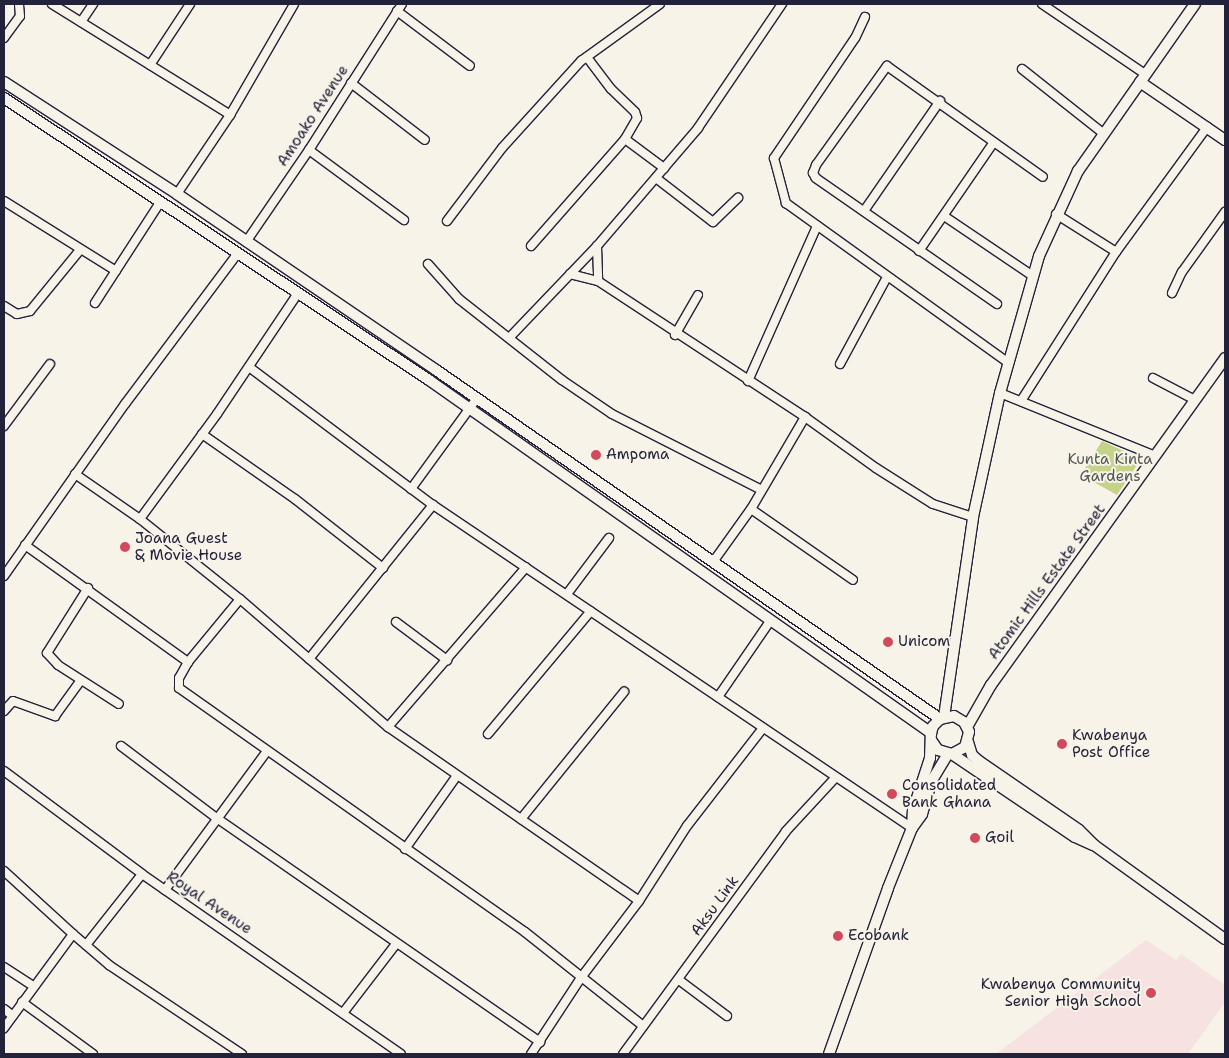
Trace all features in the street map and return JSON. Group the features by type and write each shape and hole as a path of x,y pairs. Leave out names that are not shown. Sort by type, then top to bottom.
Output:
{"main road":[{"path":"912,828 913,810 930,758 931,736 942,718 973,517 1000,393 1033,276 1056,214 1078,171 1195,4"},
{"path":"1143,78 1225,140"},
{"path":"4,82 177,194 942,718 958,718 968,727 968,742 975,758 1079,830 1094,845 1225,939"},
{"path":"5,101 161,201 470,409 931,736 938,750 950,754 1075,837 1094,845"},
{"name":"Atomic Hills Estate Street","path":"968,727 991,685 1225,358"},
{"path":"829,1054 912,828 922,814 931,782 950,754 962,751 968,742"}],"street":[{"path":"4,38 20,16 19,4"},
{"path":"52,4 230,115"},
{"path":"81,22 93,4"},
{"path":"150,65 190,4"},
{"path":"177,194 230,115 294,4"},
{"name":"Amoako Avenue","path":"246,242 309,150 402,4"},
{"path":"510,337 597,246 656,178 720,98 782,4"},
{"path":"1042,4 1051,6 1143,78"},
{"path":"447,221 502,148 587,57 657,5"},
{"path":"396,11 470,66"},
{"path":"865,17 850,45 774,158 786,203 1009,363"},
{"path":"531,246 625,139 636,118 635,112 611,89 587,57"},
{"path":"997,304 919,252 816,178 813,172 883,68 892,67 1043,177"},
{"path":"1022,69 1104,134"},
{"path":"351,82 425,140"},
{"path":"864,211 940,101"},
{"path":"1021,401 1116,252 1207,127"},
{"path":"625,139 664,168"},
{"path":"919,252 994,142"},
{"path":"309,150 404,220"},
{"path":"656,178 713,222 738,198"},
{"path":"4,201 116,271"},
{"path":"95,303 161,201"},
{"path":"1172,293 1182,272 1225,212"},
{"path":"1056,214 1116,252"},
{"path":"944,216 1033,276"},
{"path":"748,381 818,226"},
{"path":"597,246 598,281"},
{"path":"4,306 17,314 30,311 80,250"},
{"path":"4,576 75,474 238,253"},
{"path":"428,264 459,299 510,337 562,380 612,414 760,490"},
{"path":"570,274 598,281 675,335 805,417 934,504 973,517"},
{"path":"840,364 888,277"},
{"path":"140,519 249,367 298,293"},
{"path":"675,335 698,295"},
{"path":"4,426 50,364"},
{"path":"249,367 434,506 567,594 835,778 912,828"},
{"path":"1153,378 1195,400"},
{"path":"1000,393 1155,456"},
{"path":"411,489 477,398"},
{"path":"713,562 751,509 760,490 805,417"},
{"path":"202,434 296,499 383,568"},
{"path":"75,474 140,519 240,599 388,727 456,777 640,901"},
{"path":"309,659 434,506"},
{"path":"751,509 853,580"},
{"path":"567,594 609,538"},
{"path":"25,545 88,588 188,662"},
{"path":"388,727 526,567"},
{"path":"88,588 48,653 49,659 119,704"},
{"path":"240,599 188,662 178,678 179,688 525,932 580,979 643,1026"},
{"path":"488,734 591,611"},
{"path":"718,697 770,620"},
{"path":"396,622 447,660"},
{"path":"4,710 13,700 55,716 82,680"},
{"path":"521,819 624,692"},
{"path":"531,1054 580,979 640,901 687,826 763,728"},
{"path":"121,746 218,819 540,1042"},
{"path":"164,890 218,819 266,751"},
{"name":"Royal Avenue","path":"4,771 164,890 401,1054"},
{"path":"405,849 456,777"},
{"name":"Aksu Link","path":"622,1054 679,980 786,832 835,778"},
{"path":"4,871 109,965 242,1054"},
{"path":"86,945 142,874"},
{"path":"4,1028 73,934"},
{"path":"343,1013 396,944"},
{"path":"4,966 33,986"},
{"path":"679,980 727,1016"},
{"path":"22,1002 93,1054"},
{"path":"4,1009 13,1016"}],"shaded area":[{"name":"Kwabenya Community Senior High School","path":"1146,940 1176,960 1181,954 1225,985 1225,1002 1188,1054 996,1054"}],"green space":[{"name":"Kunta Kinta Gardens","path":"1102,441 1141,459 1117,495 1081,475"}],"place":[{"name":"Ampoma","path":"596,455"},
{"name":"Joana Guest & Movie House","path":"125,547"},
{"name":"Unicom","path":"888,642"},
{"name":"Kwabenya Post Office","path":"1062,744"},
{"name":"Consolidated Bank Ghana","path":"892,794"},
{"name":"Goil","path":"975,838"},
{"name":"Ecobank","path":"838,936"},
{"name":"Kwabenya Community Senior High School","path":"1151,993"}]}
